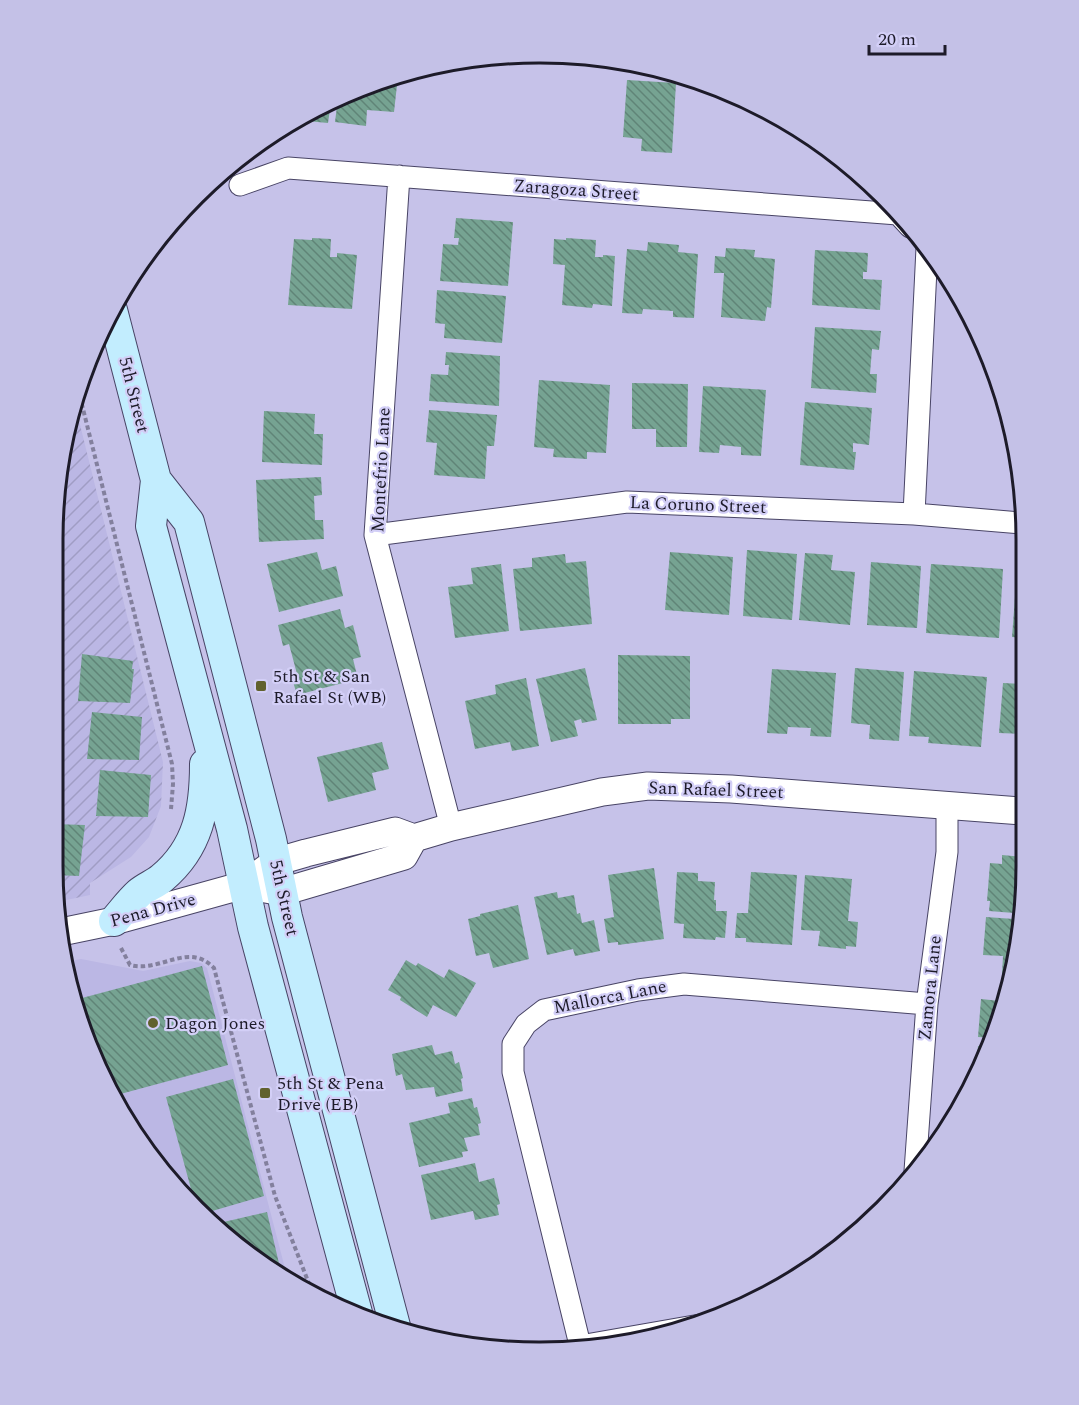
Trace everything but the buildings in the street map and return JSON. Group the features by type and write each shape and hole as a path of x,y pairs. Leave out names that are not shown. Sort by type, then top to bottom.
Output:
{"main road":[{"name":"5th Street","path":"115,323 156,480 152,526 232,830 256,938 355,1305"},
{"name":"5th Street","path":"156,480 189,522 392,1319"},
{"path":"114,921 139,893 161,879 177,863 191,842 201,819 205,792 204,728"}],"street":[{"name":"Zaragoza Street","path":"240,185 288,168 886,213"},
{"name":"Montefrio Lane","path":"399,176 375,535 451,827"},
{"path":"914,514 926,261"},
{"name":"La Coruno Street","path":"375,535 627,502 914,514 1015,522"},
{"name":"San Rafael Street","path":"244,885 275,862 396,831 414,838 451,827 602,792 648,786 731,789 1016,811"},
{"name":"Zamora Lane","path":"916,1159 927,1004 947,852 947,805"},
{"path":"244,885 282,892 404,856 414,838"},
{"name":"Pena Drive","path":"67,931 114,921 244,885"},
{"name":"Mallorca Lane","path":"578,1340 513,1072 513,1044 526,1024 544,1010 638,990 684,984 927,1004"}],"path":[{"path":"82,406 172,764 173,784 168,818"},
{"path":"122,950 130,965 141,968 191,956 205,959 214,968 275,1196 308,1282"}],"shaded area":[{"path":"78,418 163,762 161,806 149,837 131,857 90,883 90,895 64,900 63,866 64,508 67,477"},
{"path":"81,959 143,971 190,961 201,963 207,968 285,1268 249,1244 225,1224 181,1180 143,1130 127,1104 99,1048 88,1019 73,961"}],"place":[{"name":"5th St & San Rafael St (WB)","path":"261,686"},
{"name":"Dagon Jones","path":"153,1023"},
{"name":"5th St & Pena Drive (EB)","path":"265,1093"}]}
